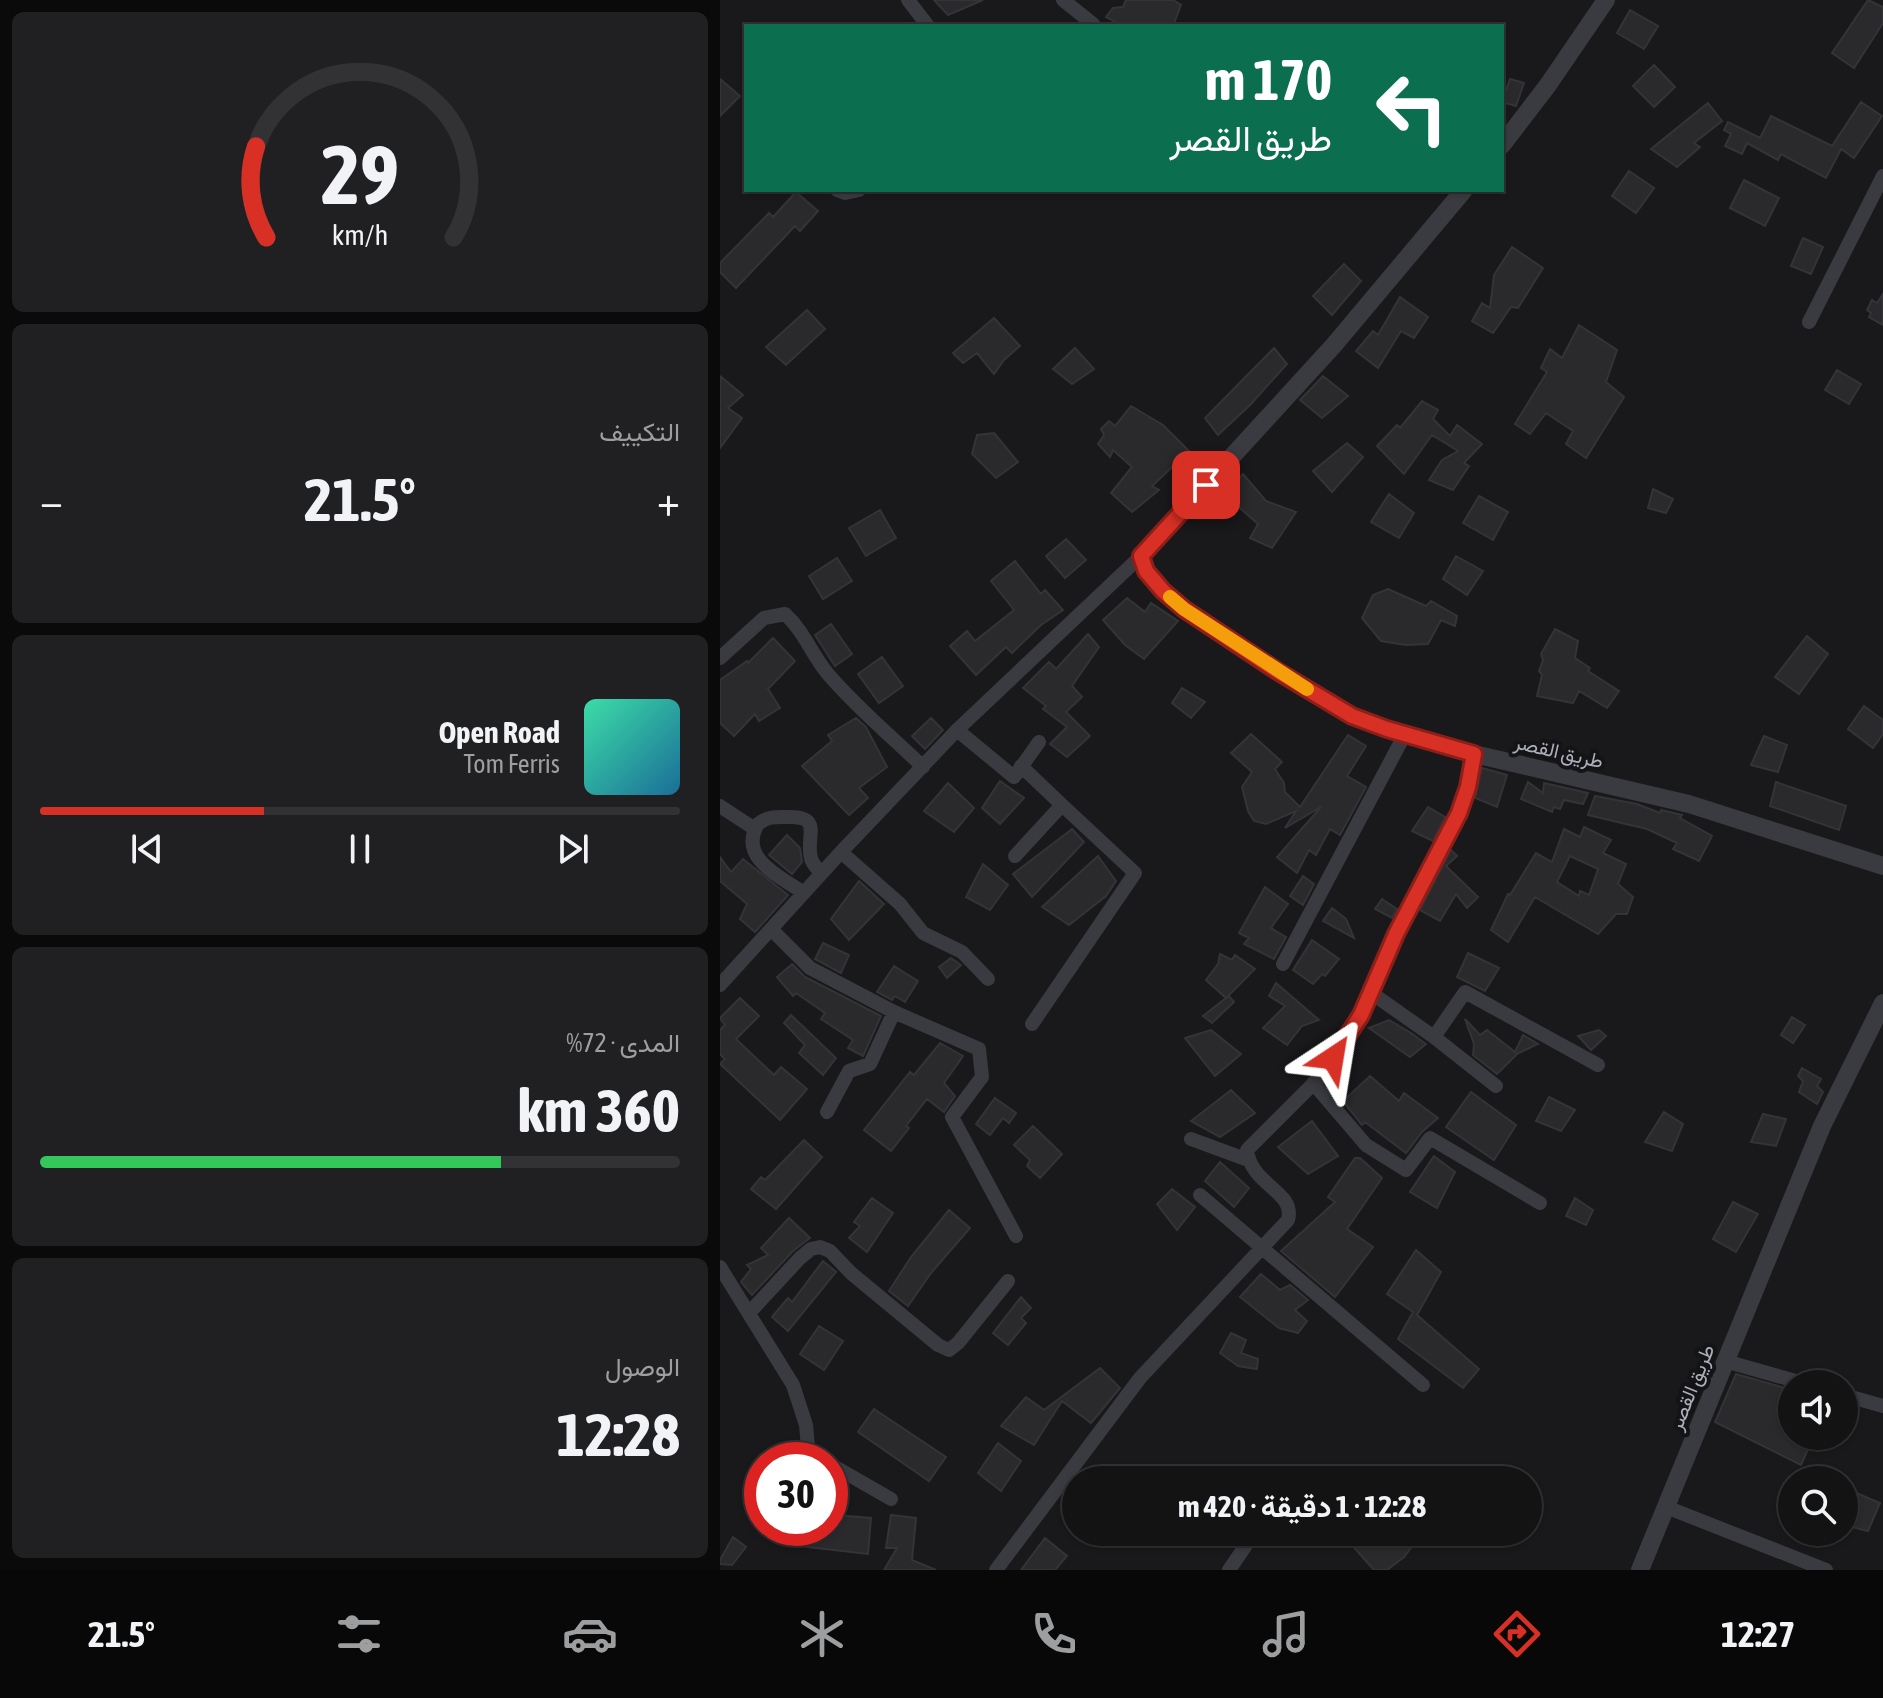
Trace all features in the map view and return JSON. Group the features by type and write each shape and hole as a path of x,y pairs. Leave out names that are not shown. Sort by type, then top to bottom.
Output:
{"street":[{"path":"908,0 926,24"},
{"path":"1063,0 1093,24"},
{"path":"1504,142 1606,0"},
{"path":"1809,322 1883,176"},
{"path":"720,985 957,730 1141,556 1334,345 1462,192"},
{"name":"طريق القصر","path":"1141,556 1146,571 1184,609 1352,716 1474,754 1689,804 1883,866"},
{"path":"720,658 764,618 785,614 805,635 815,659 842,690 923,767"},
{"path":"957,730 1014,777 1039,742"},
{"path":"1283,964 1405,734"},
{"path":"996,1570 1140,1378 1288,1220 1291,1210 1287,1202 1253,1171 1247,1150 1313,1083 1346,1041 1361,1015 1419,887 1459,813 1474,754"},
{"path":"1021,766 1135,873 1032,1024"},
{"path":"1015,856 1062,805"},
{"path":"720,806 755,829"},
{"path":"804,893 756,857 751,841 762,820 772,817 805,819 811,828 810,855 821,873"},
{"path":"841,852 900,904 923,933 962,952 988,979"},
{"path":"772,930 810,968 894,1012 979,1049 982,1077 952,1117 1016,1236"},
{"path":"1370,992 1496,1086"},
{"path":"1434,1037 1465,992 1598,1065"},
{"name":"طريق القصر","path":"1640,1570 1822,1126 1883,1003"},
{"path":"827,1112 849,1071 870,1064 894,1012"},
{"path":"1313,1083 1366,1145 1406,1170 1430,1138 1540,1203"},
{"path":"1191,1139 1248,1160"},
{"path":"1200,1195 1423,1385"},
{"path":"750,1312 800,1258 811,1249 820,1247 830,1251 851,1273 938,1345 949,1350 1008,1281"},
{"path":"720,1267 793,1385 806,1425 808,1442"},
{"path":"1725,1361 1778,1376"},
{"path":"1858,1399 1883,1406"},
{"path":"848,1474 891,1499"},
{"path":"1666,1507 1826,1570"},
{"path":"1229,1570 1245,1546"}],"building":[{"path":"934,0 983,0 948,15"},
{"path":"1126,0 1173,0 1181,5 1174,24 1119,24 1106,17 1113,8 1123,7"},
{"path":"1868,0 1883,7 1883,23 1854,68 1832,53"},
{"path":"1630,10 1658,26 1644,49 1617,33"},
{"path":"1654,65 1675,87 1654,107 1633,86"},
{"path":"720,79 740,96 720,116"},
{"path":"1510,79 1524,83 1516,106 1504,103"},
{"path":"1861,102 1882,116 1854,158 1841,149 1826,178 1781,154 1778,160 1747,143 1742,154 1725,146 1731,134 1724,130 1728,122 1760,138 1771,116 1832,146"},
{"path":"1708,103 1722,121 1694,143 1700,147 1677,167 1651,149"},
{"path":"1629,171 1654,188 1636,213 1612,196"},
{"path":"1744,180 1779,198 1765,226 1730,208"},
{"path":"796,192 818,211 800,231 795,226 736,288 720,272 720,263 769,213 773,217"},
{"path":"1803,238 1823,247 1811,274 1791,266"},
{"path":"1512,247 1543,268 1518,308 1511,307 1493,333 1472,321 1482,303 1490,308 1494,275"},
{"path":"1344,264 1361,281 1332,315 1313,296"},
{"path":"1883,294 1883,325 1869,317 1871,313 1867,310 1872,300 1877,303"},
{"path":"1400,297 1428,317 1414,338 1401,331 1378,368 1356,351 1373,331 1378,335"},
{"path":"807,310 825,329 786,365 766,347"},
{"path":"994,318 1020,346 994,374 977,353 963,363 953,353"},
{"path":"1579,325 1617,350 1606,382 1624,397 1586,458 1566,444 1573,431 1546,413 1530,434 1515,424 1547,372 1541,368 1550,349 1562,358"},
{"path":"1075,348 1094,369 1072,384 1053,369"},
{"path":"1274,348 1287,364 1218,435 1205,418"},
{"path":"1837,370 1861,384 1849,404 1825,390"},
{"path":"720,376 743,395 728,408 742,418 720,448"},
{"path":"1323,376 1348,396 1322,418 1300,400"},
{"path":"1422,401 1438,410 1433,419 1450,436 1457,425 1482,444 1464,463 1469,466 1453,490 1429,480 1442,460 1458,451 1432,435 1404,474 1377,446 1397,425 1400,428"},
{"path":"1131,406 1163,425 1189,451 1152,486 1159,490 1132,512 1111,493 1132,467 1113,450 1110,457 1098,444 1104,435 1101,429 1109,421 1115,426"},
{"path":"994,433 1018,462 996,478 972,454 977,435"},
{"path":"1347,443 1363,457 1332,492 1313,471"},
{"path":"1243,474 1266,501 1296,512 1272,548 1250,538 1258,524 1224,494"},
{"path":"1653,489 1673,499 1666,513 1648,508"},
{"path":"1389,494 1414,513 1399,538 1371,522"},
{"path":"1479,496 1508,512 1493,540 1463,523"},
{"path":"880,510 896,538 866,556 849,528"},
{"path":"1066,539 1086,560 1065,578 1046,556"},
{"path":"1456,556 1483,571 1467,595 1443,579"},
{"path":"837,558 852,581 823,599 809,576"},
{"path":"1015,561 1041,594 1045,590 1063,610 1041,625 1012,653 1006,647 976,675 950,646 967,631 975,641 1014,610 991,581"},
{"path":"1388,589 1426,606 1431,601 1457,616 1455,626 1441,620 1428,644 1381,641 1362,618 1373,595"},
{"path":"1127,598 1145,612 1151,603 1178,621 1144,659 1125,645 1103,620"},
{"path":"831,624 852,654 835,666 815,635"},
{"path":"1555,629 1578,641 1575,658 1590,668 1588,671 1619,691 1607,708 1579,691 1573,703 1537,696 1542,675 1539,671 1543,660 1541,654"},
{"path":"1088,634 1099,647 1072,686 1082,697 1066,712 1090,736 1067,757 1050,744 1067,727 1043,709 1046,706 1023,688 1049,662 1056,669"},
{"path":"1807,636 1828,654 1799,694 1775,677"},
{"path":"773,638 795,661 768,689 780,708 759,721 755,714 734,736 720,723 720,680 748,663"},
{"path":"882,657 903,686 879,703 858,674"},
{"path":"1182,688 1205,702 1191,718 1172,703"},
{"path":"1864,706 1883,720 1883,734 1873,748 1848,729"},
{"path":"856,718 866,727 887,767 859,788 868,798 849,815 802,766 832,741 828,735"},
{"path":"931,718 943,730 925,749 912,736"},
{"path":"1251,734 1282,762 1275,769 1284,783 1285,792 1300,807 1348,735 1366,746 1347,776 1366,787 1340,835 1330,829 1316,855 1309,850 1297,873 1277,857 1321,807 1285,828 1296,811 1266,824 1254,821 1242,787 1252,772 1231,753"},
{"path":"1764,736 1787,745 1778,772 1751,765"},
{"path":"1482,768 1507,775 1497,807 1475,798"},
{"path":"1000,781 1024,798 1000,824 982,808"},
{"path":"1528,782 1543,793 1544,783 1588,793 1583,804 1564,800 1560,809 1554,807 1552,812 1521,799"},
{"path":"1776,782 1846,806 1839,830 1770,806"},
{"path":"948,783 974,808 954,832 924,811"},
{"path":"1595,796 1637,804 1660,813 1661,810 1682,815 1680,818 1712,836 1699,861 1673,849 1677,843 1647,829 1588,815"},
{"path":"1428,807 1445,817 1433,841 1412,831"},
{"path":"1584,827 1611,840 1603,853 1626,864 1618,884 1633,897 1627,914 1616,914 1598,934 1535,897 1508,942 1491,930 1508,894 1536,853 1552,862 1564,829 1580,837","holes":["1570,856 1598,869 1589,895 1580,891 1579,896 1557,882"]},
{"path":"1072,829 1084,842 1032,897 1013,874"},
{"path":"787,835 800,848 802,862 792,874 769,855"},
{"path":"1451,850 1457,856 1446,866 1478,897 1467,908 1456,894 1440,921 1420,910"},
{"path":"1098,856 1116,881 1106,896 1069,925 1042,907"},
{"path":"720,857 731,872 743,859 788,895 755,932 740,919 747,904 720,881"},
{"path":"983,864 1008,885 990,910 966,897"},
{"path":"1303,876 1314,884 1303,905 1290,896"},
{"path":"859,881 884,904 849,940 831,919"},
{"path":"1265,887 1288,904 1271,928 1286,937 1274,959 1244,944 1249,938 1239,933"},
{"path":"1382,899 1397,909 1392,918 1375,909"},
{"path":"1332,908 1346,919 1354,938 1323,921"},
{"path":"1312,940 1339,959 1325,976 1322,974 1313,984 1293,970"},
{"path":"823,943 849,955 841,973 815,959"},
{"path":"1468,953 1499,968 1485,991 1457,977"},
{"path":"1220,954 1232,960 1235,955 1255,969 1226,998 1206,980 1218,964"},
{"path":"951,958 961,965 947,978 939,967"},
{"path":"792,964 805,977 881,1016 863,1056 848,1048 853,1040 821,1019 825,1013 796,993 793,996 777,977"},
{"path":"894,966 918,981 905,1002 895,996 892,1000 877,992"},
{"path":"1276,983 1319,1020 1302,1026 1287,1045 1263,1028 1285,1006 1269,996"},
{"path":"1229,996 1234,1002 1212,1023 1203,1016"},
{"path":"740,998 759,1016 736,1039 774,1075 781,1067 807,1089 780,1120 720,1064 725,1059 720,1054 720,1030 725,1025 720,1018"},
{"path":"791,1015 836,1058 823,1075 799,1053 805,1045 784,1023"},
{"path":"1792,1017 1805,1025 1793,1043 1781,1035"},
{"path":"1465,1019 1480,1035 1487,1030 1515,1052 1523,1035 1538,1044 1517,1054 1497,1074 1473,1055 1474,1044"},
{"path":"1389,1020 1426,1044 1410,1057 1369,1028"},
{"path":"1211,1030 1241,1054 1215,1076 1185,1038"},
{"path":"1599,1030 1606,1036 1591,1050 1578,1036"},
{"path":"940,1043 963,1056 944,1083 955,1096 944,1112 927,1099 891,1151 864,1130 910,1072 914,1075"},
{"path":"1802,1068 1821,1079 1817,1086 1823,1092 1817,1104 1799,1092 1803,1081 1798,1076"},
{"path":"1370,1076 1399,1101 1404,1093 1438,1118 1406,1153 1365,1122 1362,1125 1343,1101"},
{"path":"1231,1090 1255,1113 1220,1137 1191,1121"},
{"path":"1471,1092 1516,1125 1494,1160 1446,1127"},
{"path":"1549,1097 1575,1110 1561,1131 1536,1121"},
{"path":"995,1098 1016,1113 1009,1123 1003,1118 990,1135 976,1124"},
{"path":"1664,1112 1683,1124 1672,1151 1645,1142"},
{"path":"1763,1114 1786,1119 1776,1146 1751,1142"},
{"path":"1312,1121 1338,1156 1308,1174 1278,1147"},
{"path":"1033,1126 1062,1154 1040,1178 1027,1166 1030,1160 1014,1145"},
{"path":"804,1140 822,1157 776,1209 751,1189 761,1177 765,1180"},
{"path":"1434,1156 1455,1172 1437,1208 1410,1192"},
{"path":"1355,1158 1360,1158 1382,1178 1347,1229 1373,1247 1335,1297 1281,1251 1335,1202 1328,1197"},
{"path":"1220,1162 1249,1188 1234,1207 1205,1181"},
{"path":"1172,1189 1195,1207 1177,1230 1157,1204"},
{"path":"872,1198 893,1213 867,1252 849,1238 860,1226 854,1222"},
{"path":"1575,1198 1593,1210 1586,1225 1566,1216"},
{"path":"1733,1202 1758,1214 1736,1252 1713,1239"},
{"path":"949,1210 970,1228 931,1273 908,1306 889,1291 911,1257"},
{"path":"789,1218 810,1238 793,1251 752,1295 741,1282 751,1269 747,1265 768,1255 761,1248"},
{"path":"1416,1250 1441,1272 1417,1315 1479,1369 1463,1388 1398,1339 1413,1312 1387,1294"},
{"path":"823,1261 836,1272 788,1331 772,1317 788,1298 792,1302"},
{"path":"1261,1274 1280,1290 1290,1285 1308,1300 1295,1310 1307,1321 1298,1333 1279,1328 1240,1297"},
{"path":"1021,1297 1031,1308 1021,1318 1026,1323 1008,1345 993,1333"},
{"path":"819,1326 843,1341 824,1370 800,1354"},
{"path":"1231,1333 1246,1340 1241,1353 1258,1359 1257,1369 1238,1366 1220,1353"},
{"path":"1100,1368 1120,1388 1091,1423 1062,1401 1034,1445 1001,1426 1026,1397 1044,1410"},
{"path":"1736,1374 1778,1386 1778,1450 1808,1450 1801,1465 1715,1422"},
{"path":"874,1409 946,1457 929,1481 858,1432"},
{"path":"998,1443 1021,1461 1001,1491 978,1473"},
{"path":"1858,1494 1880,1503 1868,1531 1858,1528"},
{"path":"891,1515 916,1518 912,1560 936,1570 884,1570 897,1548 886,1548"},
{"path":"848,1516 871,1518 868,1554 800,1546 848,1546"},
{"path":"733,1537 746,1547 732,1565 720,1564"},
{"path":"1045,1538 1067,1556 1055,1570 1021,1570"},
{"path":"1353,1546 1412,1546 1387,1570 1374,1570"}],"slow traffic":[{"path":"1170,597 1307,689"}],"route":[{"path":"1206,485 1141,556 1146,571 1163,591 1184,609 1277,671 1352,716 1474,754 1459,813 1396,934 1361,1015 1333,1058"}]}
